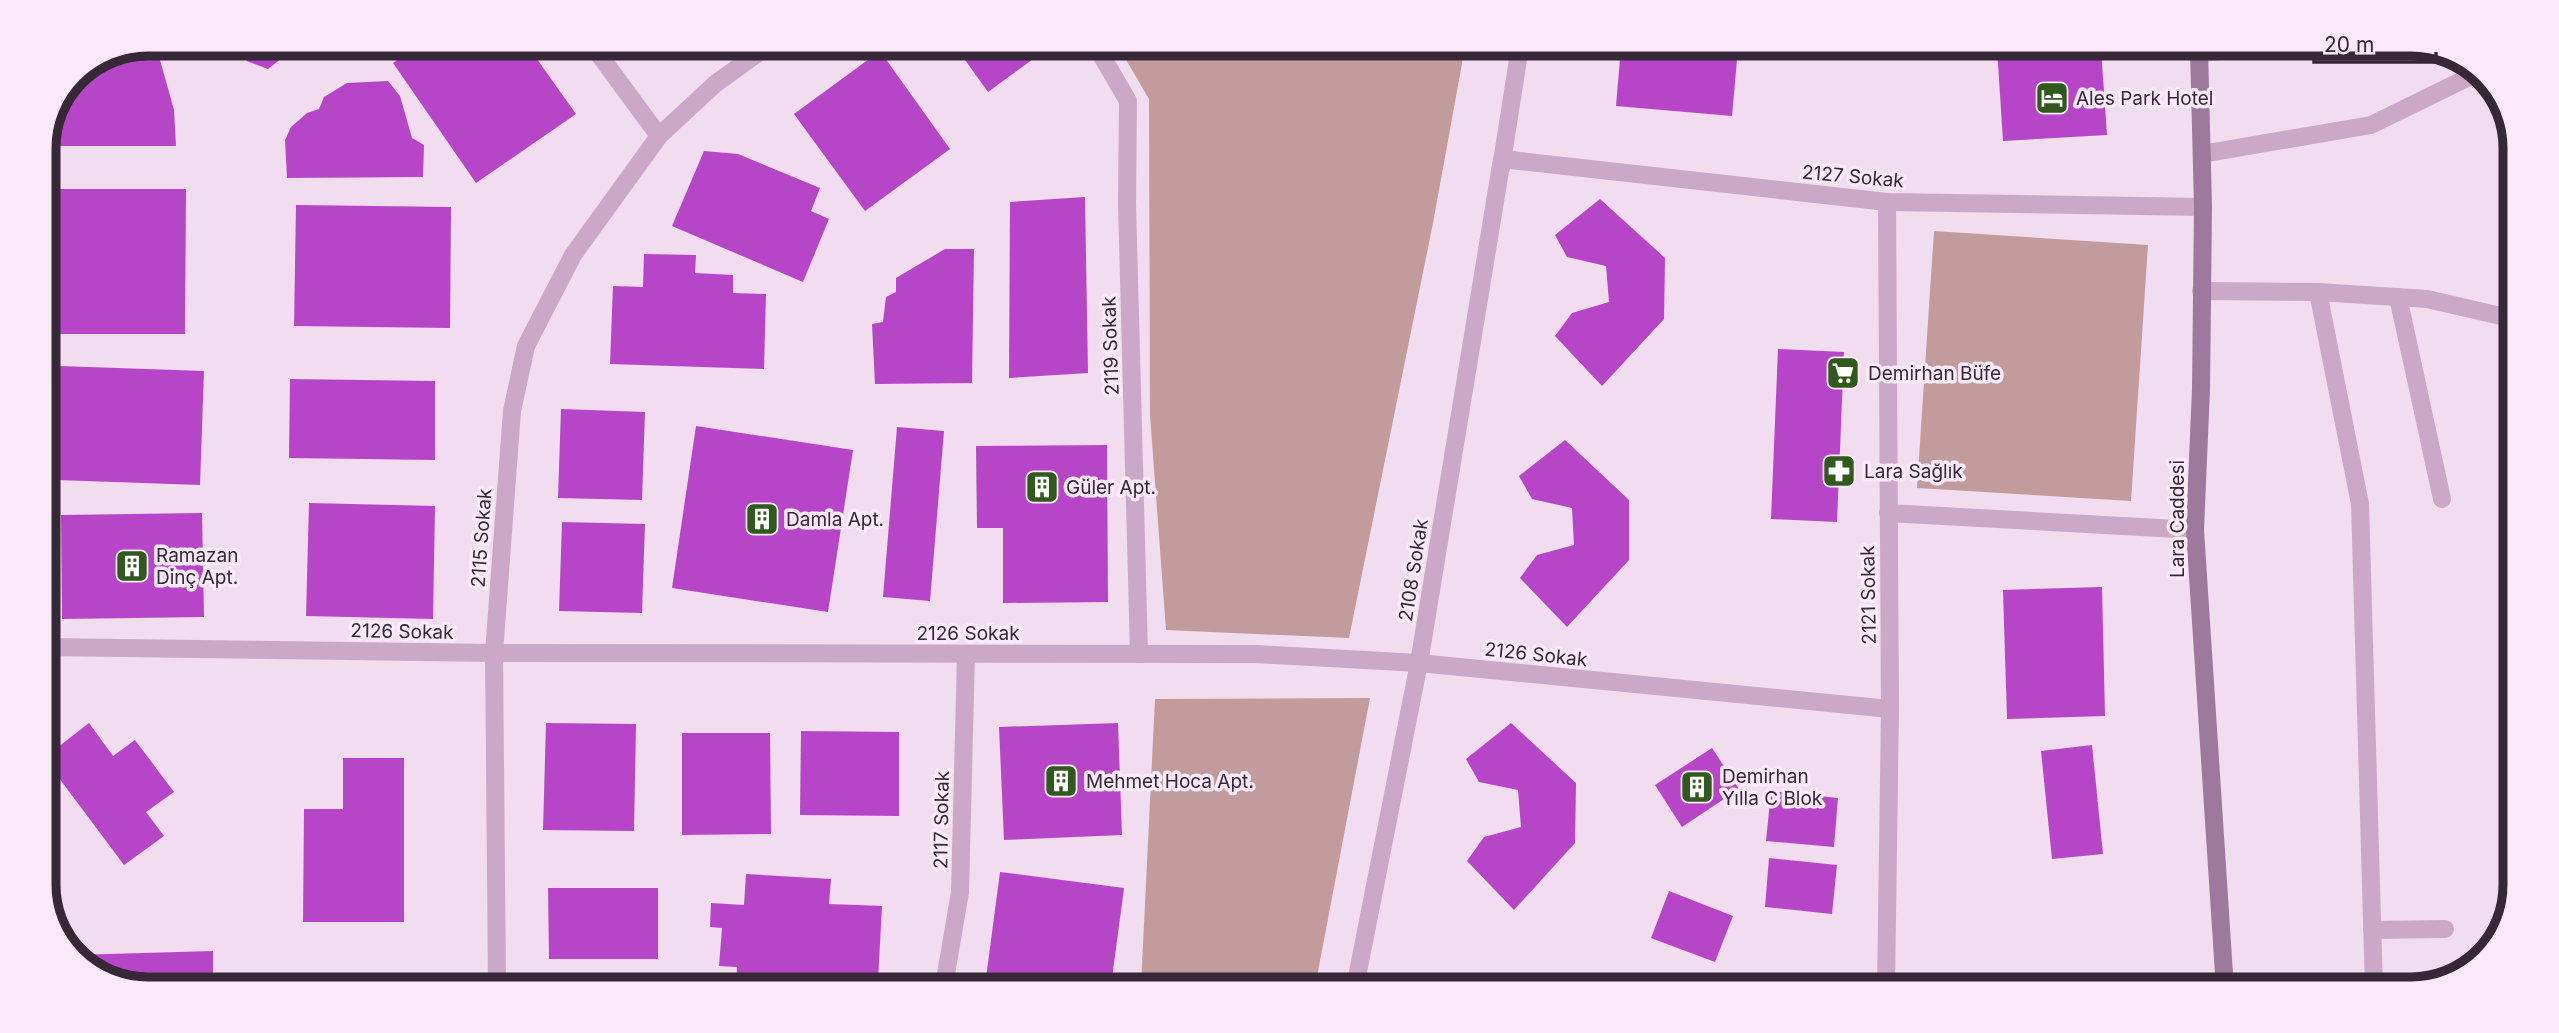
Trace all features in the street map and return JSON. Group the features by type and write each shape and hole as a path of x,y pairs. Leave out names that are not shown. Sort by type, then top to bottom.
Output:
{"street":[{"path":"600,56 659,135"},
{"name":"2115 Sokak","path":"497,977 494,653 512,411 526,346 573,255 659,135 715,84 754,56"},
{"name":"2119 Sokak","path":"1102,56 1128,101 1139,653"},
{"name":"2108 Sokak","path":"1357,977 1419,663 1519,56"},
{"name":"Lara Caddesi","path":"2199,56 2203,207 2201,389 2195,530 2224,977"},
{"path":"2202,154 2371,125 2469,78"},
{"name":"2127 Sokak","path":"1501,164 1887,202 2203,207"},
{"name":"2121 Sokak","path":"1886,977 1890,709 1887,202"},
{"path":"2201,291 2318,292 2427,299 2503,316"},
{"path":"2318,292 2360,505 2374,977"},
{"path":"2398,297 2442,499"},
{"path":"1888,513 2195,530"},
{"name":"2126 Sokak","path":"56,647 494,653 1255,654 1419,663 1890,709"},
{"name":"2117 Sokak","path":"946,977 960,892 966,654"},
{"path":"2372,930 2445,929"}],"shaded area":[{"path":"1124,56 1463,56 1433,223 1349,638 1166,630 1150,415 1149,99"},
{"path":"1934,231 2148,245 2131,501 1917,488"},
{"path":"1370,698 1317,977 1141,977 1155,699"}],"building":[{"path":"159,56 174,110 176,146 59,146 59,128 63,113 83,83 113,63 130,58"},
{"path":"243,56 285,56 268,69 247,61"},
{"path":"403,56 535,56 576,114 476,183 393,63"},
{"path":"873,56 884,56 950,149 865,211 794,114"},
{"path":"962,56 1037,56 988,92"},
{"path":"1620,56 1737,56 1732,116 1616,106"},
{"name":"Ales Park Hotel","path":"1998,56 2101,56 2107,135 2003,141"},
{"path":"388,81 400,96 412,138 424,145 423,177 287,178 285,140 291,127 307,113 319,109 324,97 347,83"},
{"path":"704,151 738,154 820,188 811,211 829,219 803,282 672,226"},
{"path":"56,189 186,189 185,334 56,334"},
{"path":"1085,197 1088,373 1009,378 1010,202"},
{"path":"1600,199 1665,258 1664,319 1602,386 1555,336 1572,313 1609,302 1606,266 1567,257 1555,235"},
{"path":"296,205 451,207 450,328 294,326"},
{"path":"945,249 974,249 972,383 875,384 872,324 883,322 886,297 896,292 896,278"},
{"path":"644,254 696,255 695,273 733,275 733,293 766,294 764,369 610,364 613,286 643,287"},
{"path":"1778,349 1844,352 1837,522 1771,519"},
{"path":"60,366 204,371 200,485 57,480"},
{"path":"290,379 435,381 435,460 289,458"},
{"path":"561,409 645,412 642,500 558,498"},
{"name":"Damla Apt.","path":"696,426 853,450 828,612 672,588"},
{"path":"897,427 944,431 930,601 883,597"},
{"path":"1565,440 1629,500 1629,560 1567,627 1520,578 1537,555 1574,545 1572,508 1532,499 1519,476"},
{"name":"Güler Apt.","path":"1107,445 1108,602 1003,603 1003,528 977,528 976,446"},
{"path":"309,503 435,506 433,619 306,616"},
{"name":"Ramazan Dinç Apt.","path":"202,513 204,617 62,619 61,515"},
{"path":"562,522 645,524 642,613 559,611"},
{"path":"2102,587 2105,716 2007,719 2003,590"},
{"path":"89,723 113,756 135,740 174,792 146,812 164,836 124,865 56,774 56,749"},
{"path":"546,723 636,724 634,831 543,830"},
{"name":"Mehmet Hoca Apt.","path":"1118,723 1122,835 1004,840 999,727"},
{"path":"1511,723 1576,783 1575,843 1514,910 1467,861 1484,837 1521,827 1518,790 1479,782 1466,759"},
{"path":"801,731 899,732 899,816 800,815"},
{"path":"682,733 770,733 771,834 682,835"},
{"path":"2092,745 2103,854 2052,859 2041,751"},
{"name":"Demirhan Yılla C Blok","path":"1712,748 1739,789 1682,827 1655,785"},
{"path":"343,758 404,758 404,922 303,922 304,809 343,809"},
{"path":"1771,791 1838,798 1834,847 1766,841"},
{"path":"1769,858 1837,865 1832,914 1765,907"},
{"path":"1000,872 1124,888 1112,977 986,977"},
{"path":"746,874 831,879 829,904 882,906 878,977 736,977 737,967 719,966 722,928 710,927 711,903 744,905"},
{"path":"548,888 658,888 658,959 549,959"},
{"path":"1669,891 1733,916 1715,962 1651,938"},
{"path":"213,951 213,977 130,975 102,965 88,955"}],"place":[{"name":"Ales Park Hotel","path":"2052,98"},
{"name":"Demirhan Büfe","path":"1843,373"},
{"name":"Lara Sağlık","path":"1839,471"},
{"name":"Güler Apt.","path":"1042,487"},
{"name":"Damla Apt.","path":"762,519"},
{"name":"Ramazan Dinç Apt.","path":"132,566"},
{"name":"Mehmet Hoca Apt.","path":"1061,781"},
{"name":"Demirhan Yılla C Blok","path":"1697,787"}]}
